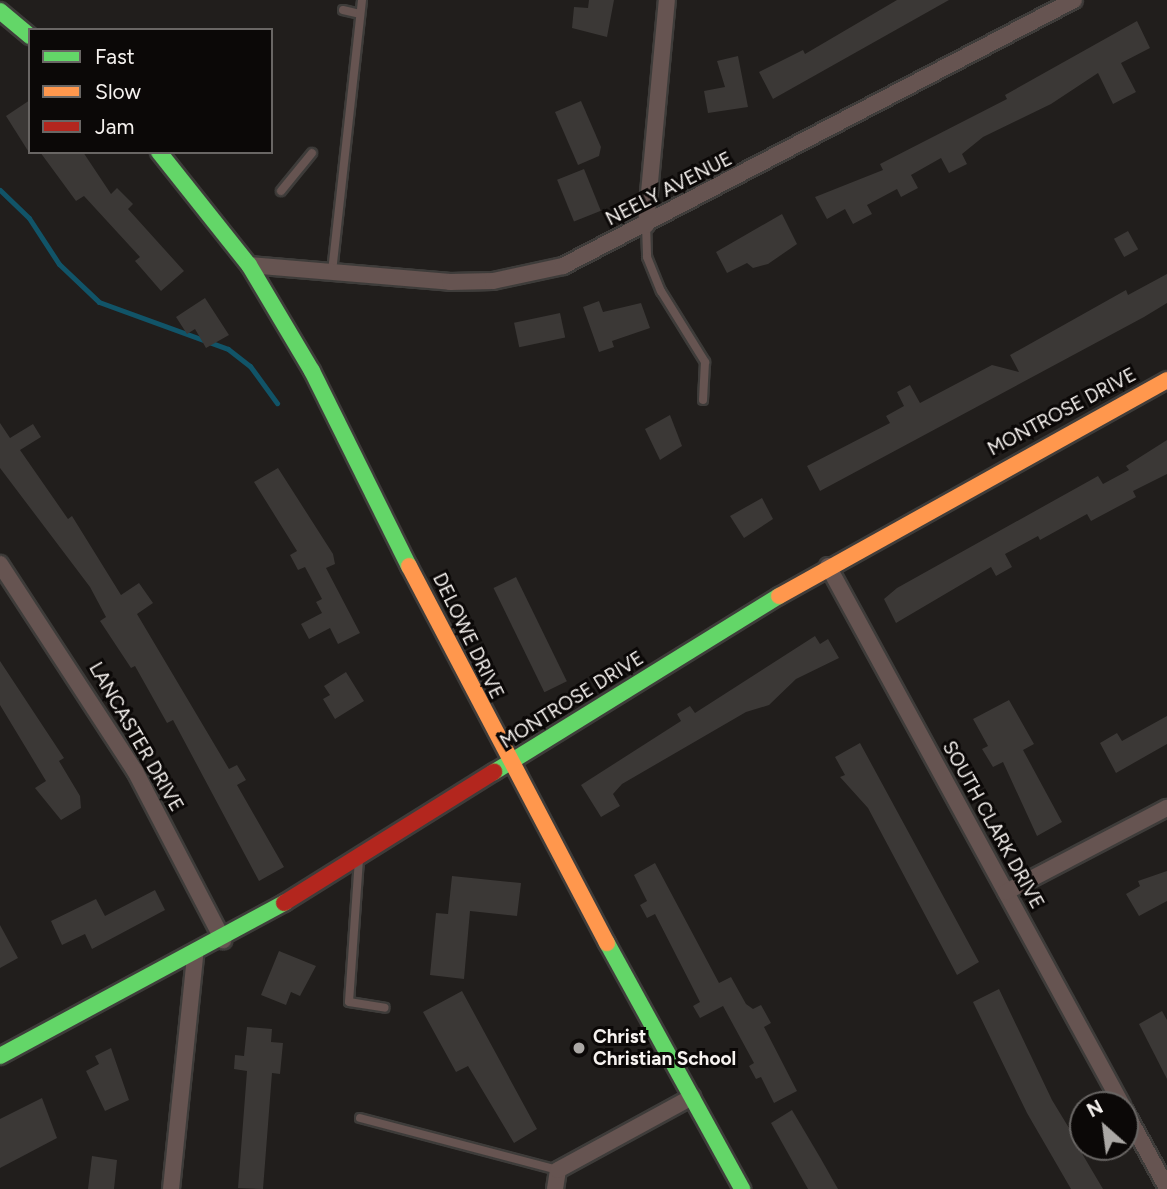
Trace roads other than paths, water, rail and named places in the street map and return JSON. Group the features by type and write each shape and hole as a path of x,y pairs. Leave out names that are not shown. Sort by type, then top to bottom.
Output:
{"street":[{"path":"646,225 667,0"},
{"name":"NEELY AVENUE","path":"249,265 493,281 563,266 1074,0"},
{"path":"0,12 28,34"},
{"name":"DELOWE DRIVE","path":"161,154 249,265 312,371 509,765 742,1189"},
{"name":"MONTROSE DRIVE","path":"0,1056 223,940 359,859 828,566 1167,380"},
{"name":"LANCASTER DRIVE","path":"0,564 135,771 223,940"},
{"name":"SOUTH CLARK DRIVE","path":"828,566 1114,1091"},
{"path":"1006,892 1167,808"},
{"path":"171,1189 195,955"},
{"path":"555,1189 558,1170 692,1097"},
{"path":"1139,1137 1167,1188"}],"lane":[{"path":"332,272 362,0"},
{"path":"343,10 360,14"},
{"path":"282,191 312,153"},
{"path":"646,225 648,257 657,282 705,362 703,400"},
{"path":"359,859 349,1002 385,1008"},
{"path":"360,1118 558,1170"}],"waterway":[{"path":"0,190 29,218 59,264 99,302 228,349 250,366 277,403"}],"place":[{"name":"Christ Christian School","path":"579,1048"}]}
